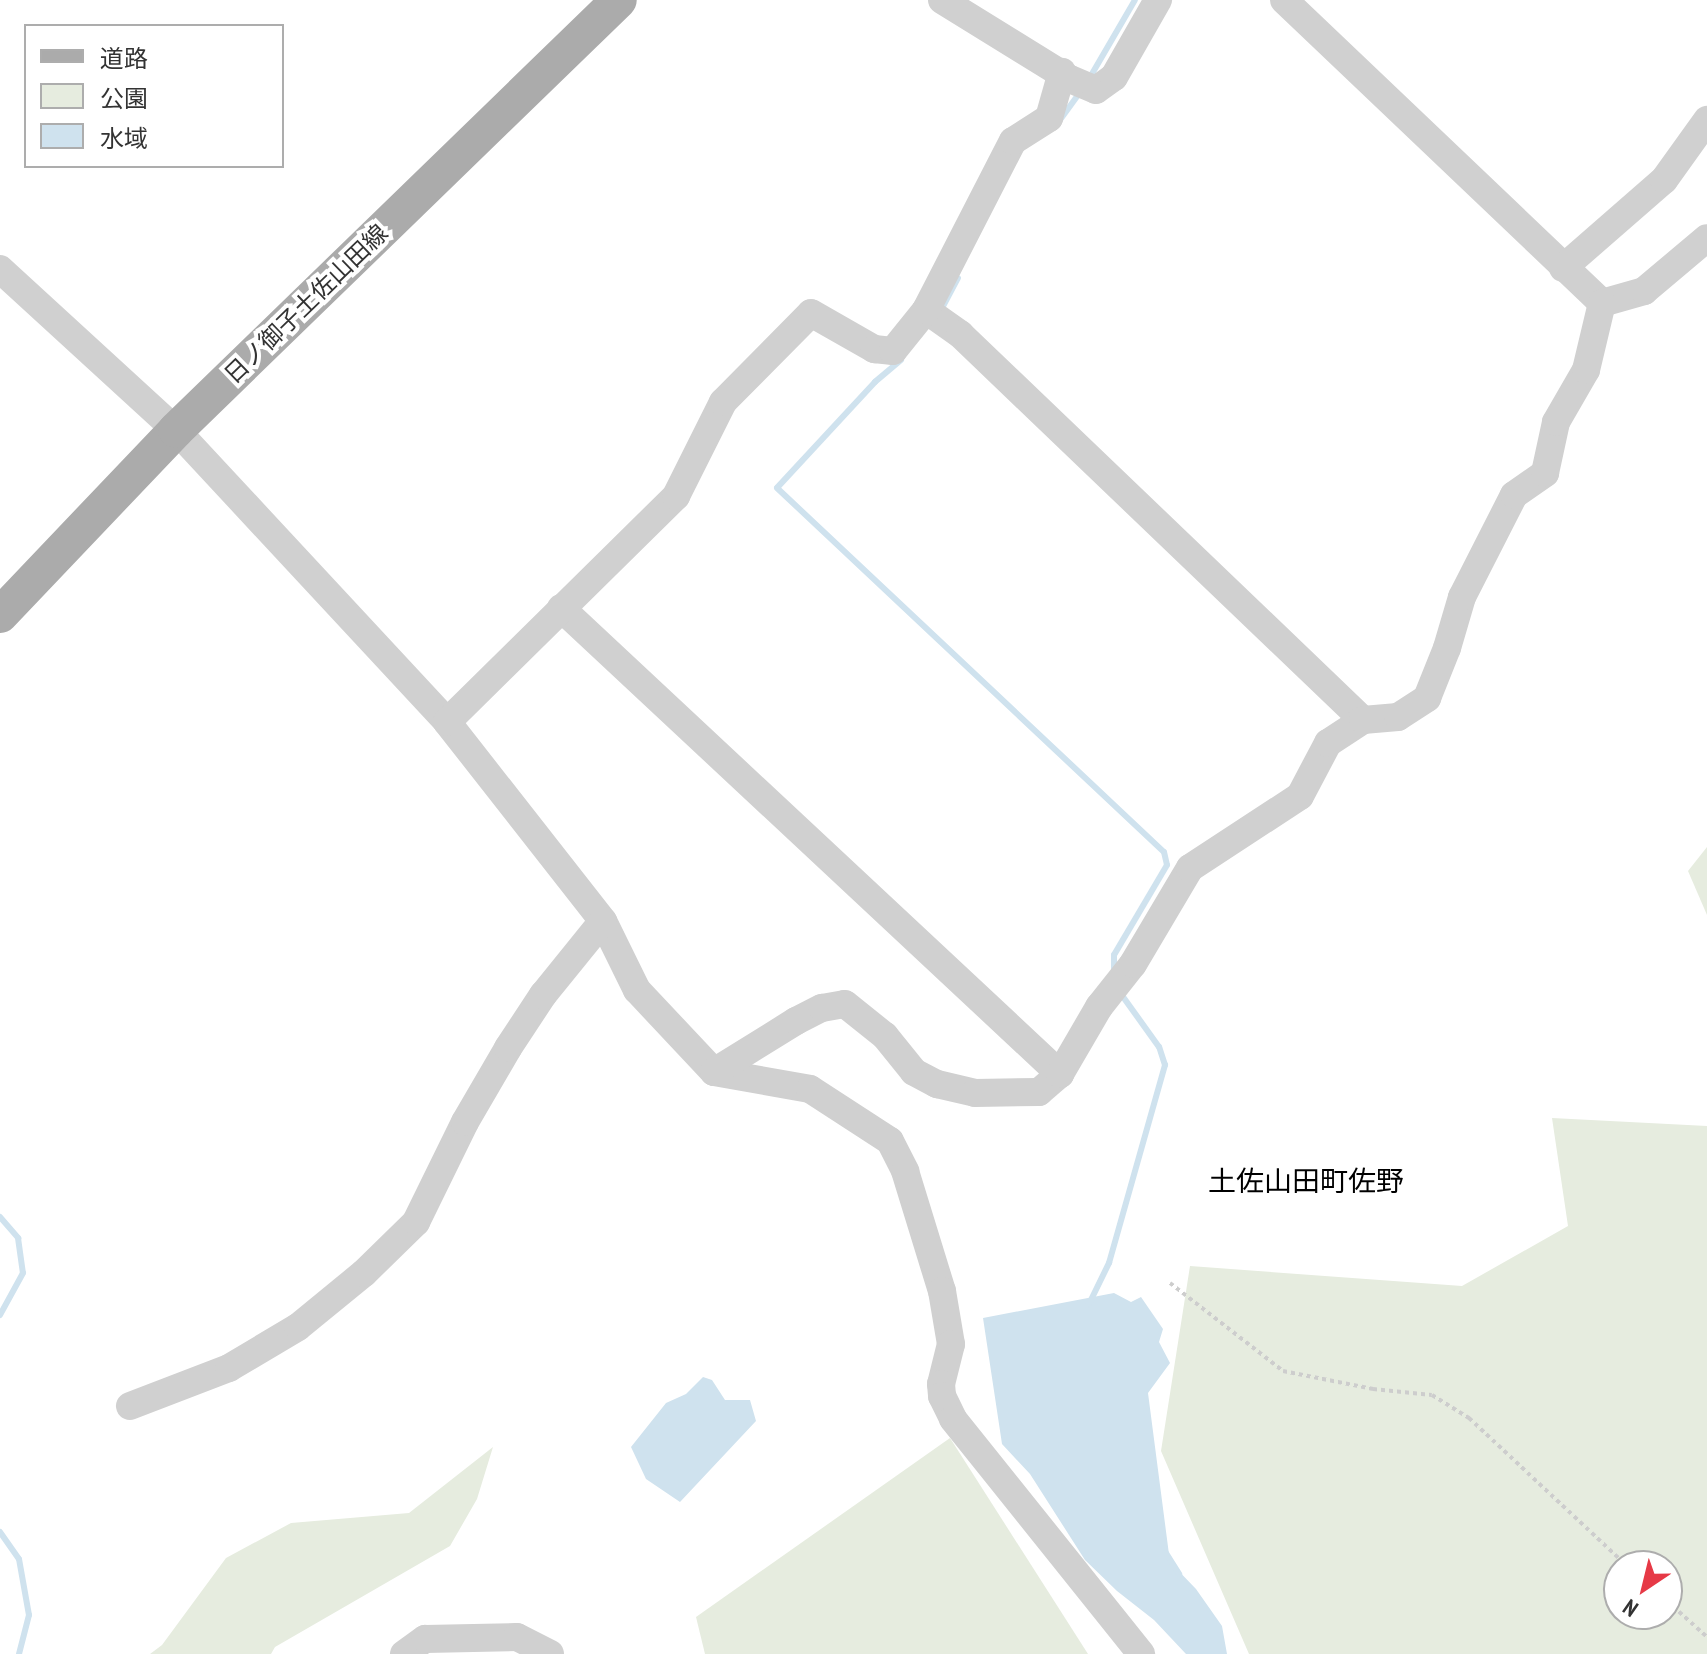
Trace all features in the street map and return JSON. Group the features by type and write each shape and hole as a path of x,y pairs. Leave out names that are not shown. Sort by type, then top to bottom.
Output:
{"main road":[{"name":"日ノ御子土佐山田線","path":"0,615 176,430 617,1"}],"street":[{"path":"942,0 1076,80 1114,77 1158,0"},
{"path":"1284,0 1602,303"},
{"path":"447,722 676,496 723,402 811,313 874,349 893,351 926,310 1013,141 1049,118 1076,80"},
{"path":"1563,268 1664,180 1707,120"},
{"path":"1602,303 1644,291 1707,238"},
{"path":"0,269 176,430 447,722 603,921 637,990 714,1072 810,1089 890,1141 905,1171 942,1291 951,1344 941,1384 942,1396 953,1419 1105,1604 1141,1654"},
{"path":"714,1072 796,1021 822,1008 845,1004 885,1036 914,1072 937,1084 975,1093 1039,1092 1060,1074 1099,1007 1133,964 1190,868 1300,796 1328,743 1363,720 1398,717 1427,698 1447,648 1462,597 1514,495 1545,473 1556,422 1586,370 1602,303"},
{"path":"926,310 960,334 1363,720"},
{"path":"561,608 1060,1074"},
{"path":"130,1406 229,1368 298,1327 364,1273 416,1222 465,1122 508,1048 543,995 603,921"},
{"path":"404,1654 425,1639 517,1637 550,1654"}],"path":[{"path":"1170,1283 1283,1371 1373,1389 1432,1395 1469,1418 1610,1550"},
{"path":"1683,1615 1707,1637"}],"green space":[{"path":"1707,847 1707,915 1688,871"},
{"path":"1552,1118 1707,1126 1707,1654 1249,1654 1161,1451 1190,1266 1462,1286 1568,1226"},
{"path":"950,1438 1088,1654 705,1654 696,1617"},
{"path":"493,1447 477,1499 450,1546 275,1647 271,1654 150,1654 162,1645 226,1558 291,1523 409,1513"}],"water":[{"path":"1114,1293 1131,1302 1141,1297 1163,1329 1159,1342 1170,1363 1148,1393 1170,1562 1196,1589 1222,1626 1227,1654 1186,1654 1154,1620 1117,1591 1085,1560 1030,1474 1002,1444 983,1318"},
{"path":"703,1377 712,1380 725,1400 750,1400 756,1421 680,1502 646,1479 631,1447 666,1403 686,1394"}],"waterway":[{"path":"1089,79 1135,0"},
{"path":"1057,124 1081,91"},
{"path":"941,310 958,278"},
{"path":"901,360 875,382 777,488 1164,852 1167,865 1114,955 1114,972"},
{"path":"1089,1304 1109,1263 1165,1065 1159,1047 1121,994"},
{"path":"0,1217 18,1238 23,1273 0,1315"},
{"path":"0,1532 19,1559 29,1615 19,1654"},
{"path":"1166,1553 1179,1574"}],"district":[{"name":"土佐山田町佐野","path":"1306,1181"}]}
